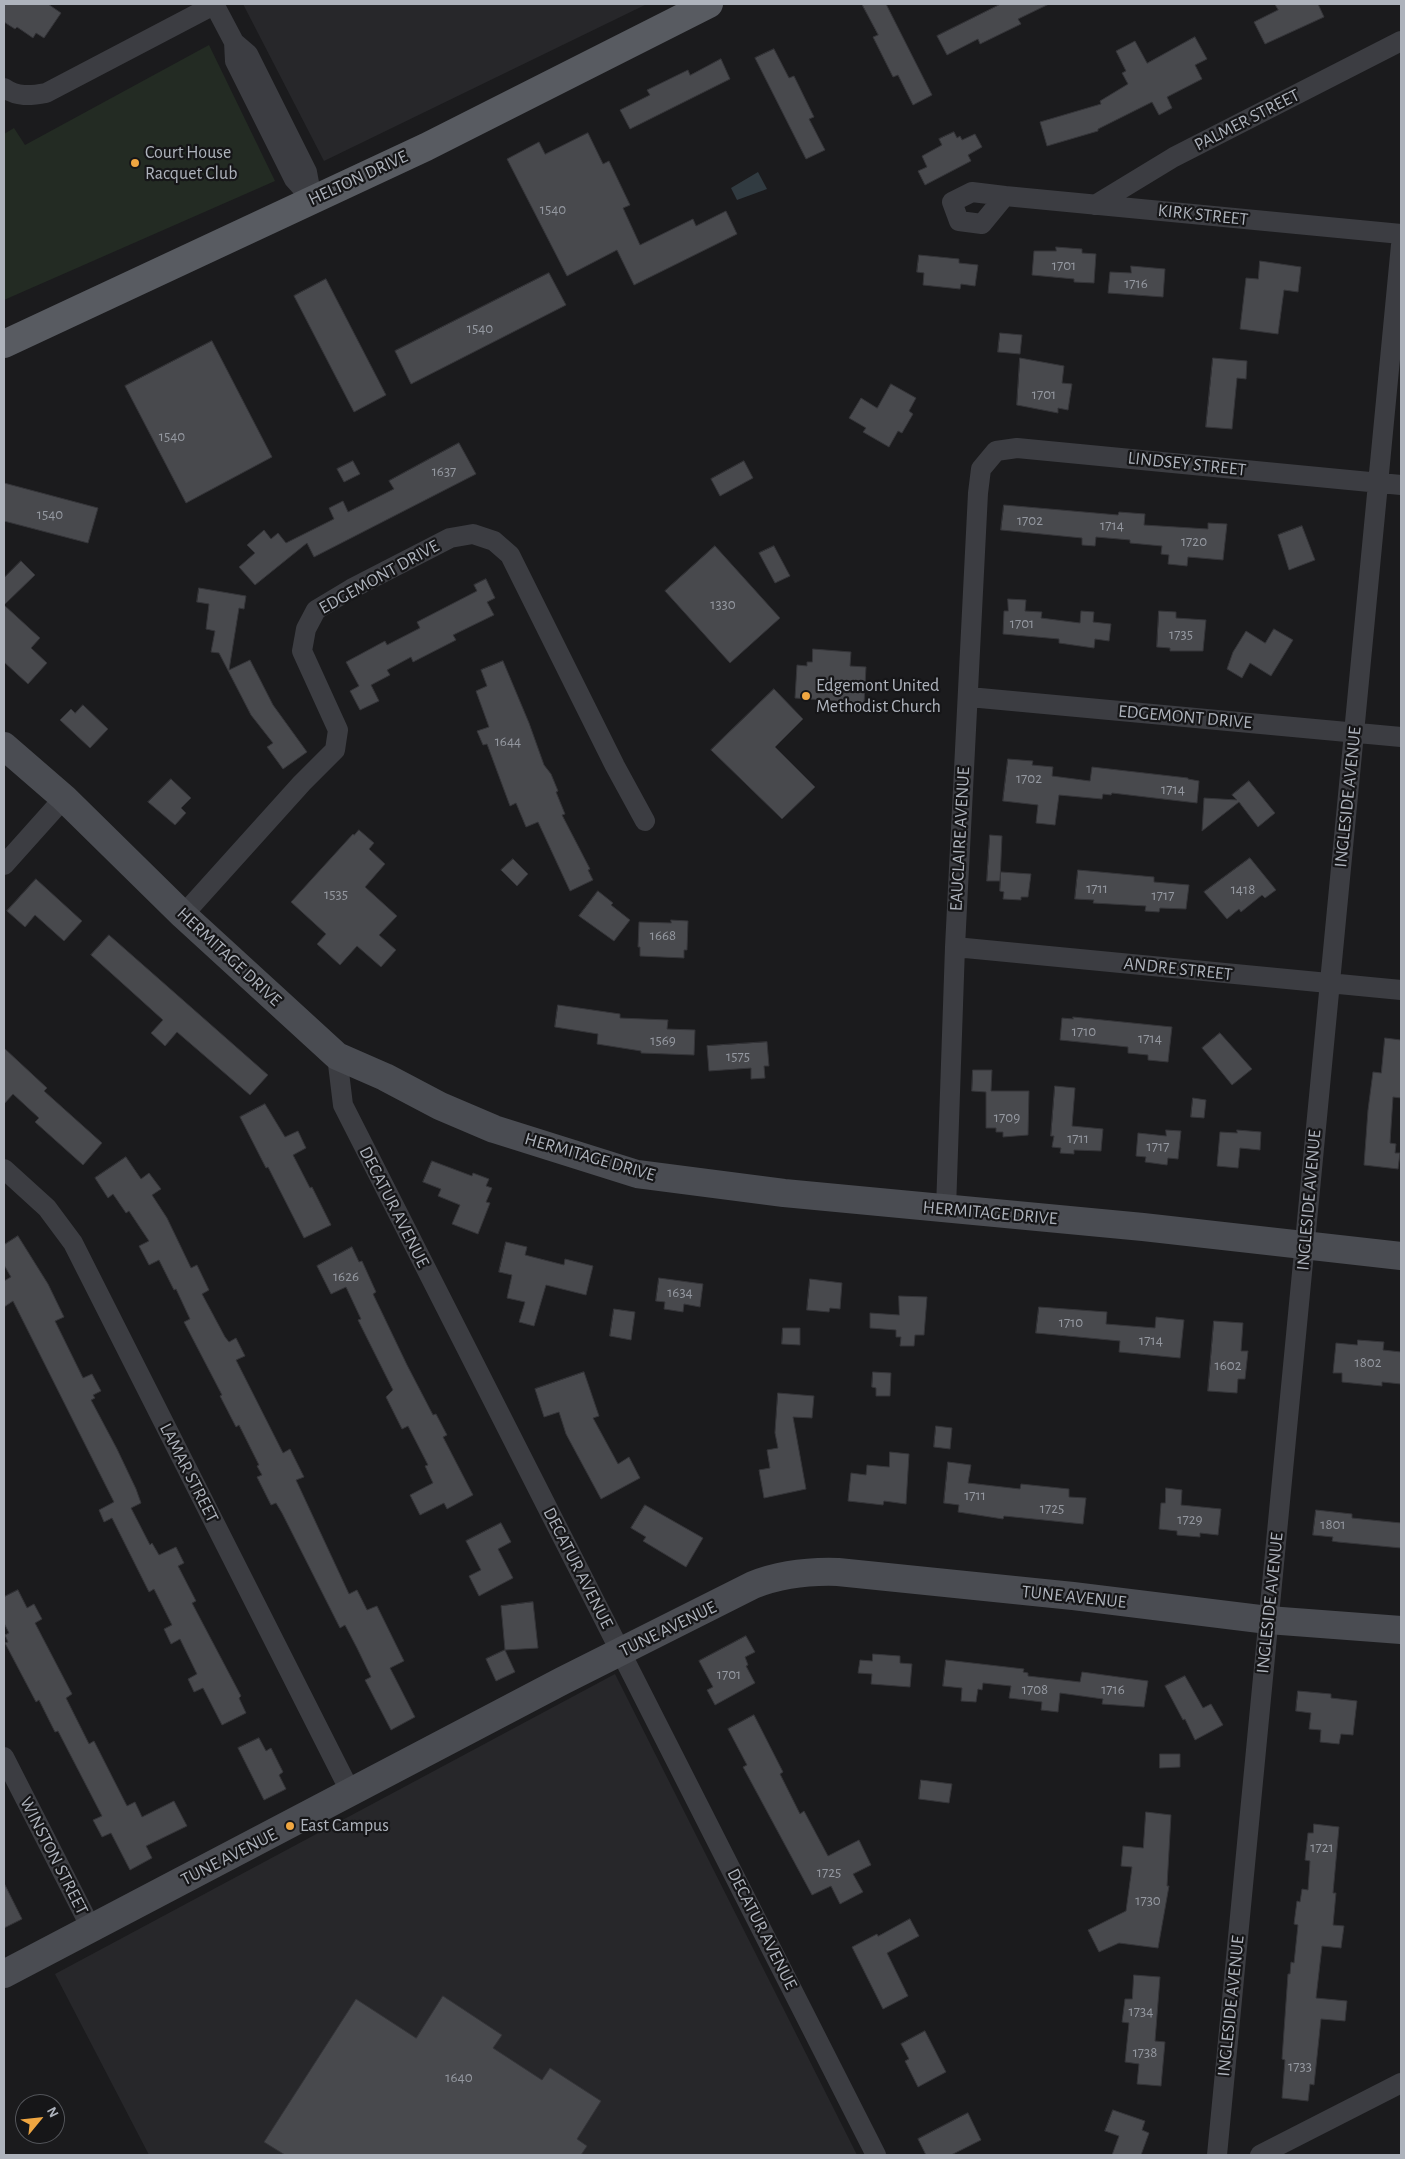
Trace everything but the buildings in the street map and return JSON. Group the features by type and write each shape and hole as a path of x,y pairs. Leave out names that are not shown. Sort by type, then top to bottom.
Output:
{"main road":[{"name":"HELTON DRIVE","path":"4,344 426,147 702,5"}],"street":[{"path":"4,88 11,93 29,96 46,93 214,4 234,42 248,54 299,155 307,172 312,199"},
{"name":"PALMER STREET","path":"1095,205 1174,157 1401,41"},
{"name":"KIRK STREET","path":"1004,196 1401,234"},
{"name":"INGLESIDE AVENUE","path":"1217,2155 1401,245"},
{"name":"LINDSEY STREET","path":"981,469 996,450 1017,448 1401,485"},
{"name":"EAUCLAIRE AVENUE","path":"946,1209 955,947 978,494 981,469"},
{"name":"EDGEMONT DRIVE","path":"183,915 302,783 335,750 338,730 302,651 306,629 316,610 450,538 473,534 494,540 510,555 615,766 645,821"},
{"name":"EDGEMONT DRIVE","path":"969,697 1401,737"},
{"name":"HERMITAGE DRIVE","path":"4,746 64,798 183,915 337,1056 385,1077 440,1106 494,1129 637,1174 784,1193 1142,1227 1401,1256"},
{"path":"4,865 64,798"},
{"name":"ANDRE STREET","path":"955,947 1401,990"},
{"name":"DECATUR AVENUE","path":"337,1056 342,1105 876,2155"},
{"name":"LAMAR STREET","path":"4,1169 47,1208 73,1243 351,1793"},
{"name":"TUNE AVENUE","path":"4,1974 562,1681 753,1585 773,1577 817,1572 1073,1596 1268,1620 1401,1630"},
{"name":"WINSTON STREET","path":"4,1757 91,1928"},
{"path":"1260,2155 1401,2083"}],"shaded area":[{"path":"243,4 647,4 324,161"},
{"name":"Court House Racquet Club","path":"209,45 275,181 4,300 4,134 14,128 25,145"},
{"path":"758,172 767,189 737,200 731,188"},
{"path":"615,1674 857,2155 149,2155 55,1974"}],"place":[{"name":"Court House Racquet Club","path":"135,163"},
{"name":"Edgemont United Methodist Church","path":"806,696"},
{"name":"East Campus","path":"290,1826"}]}
